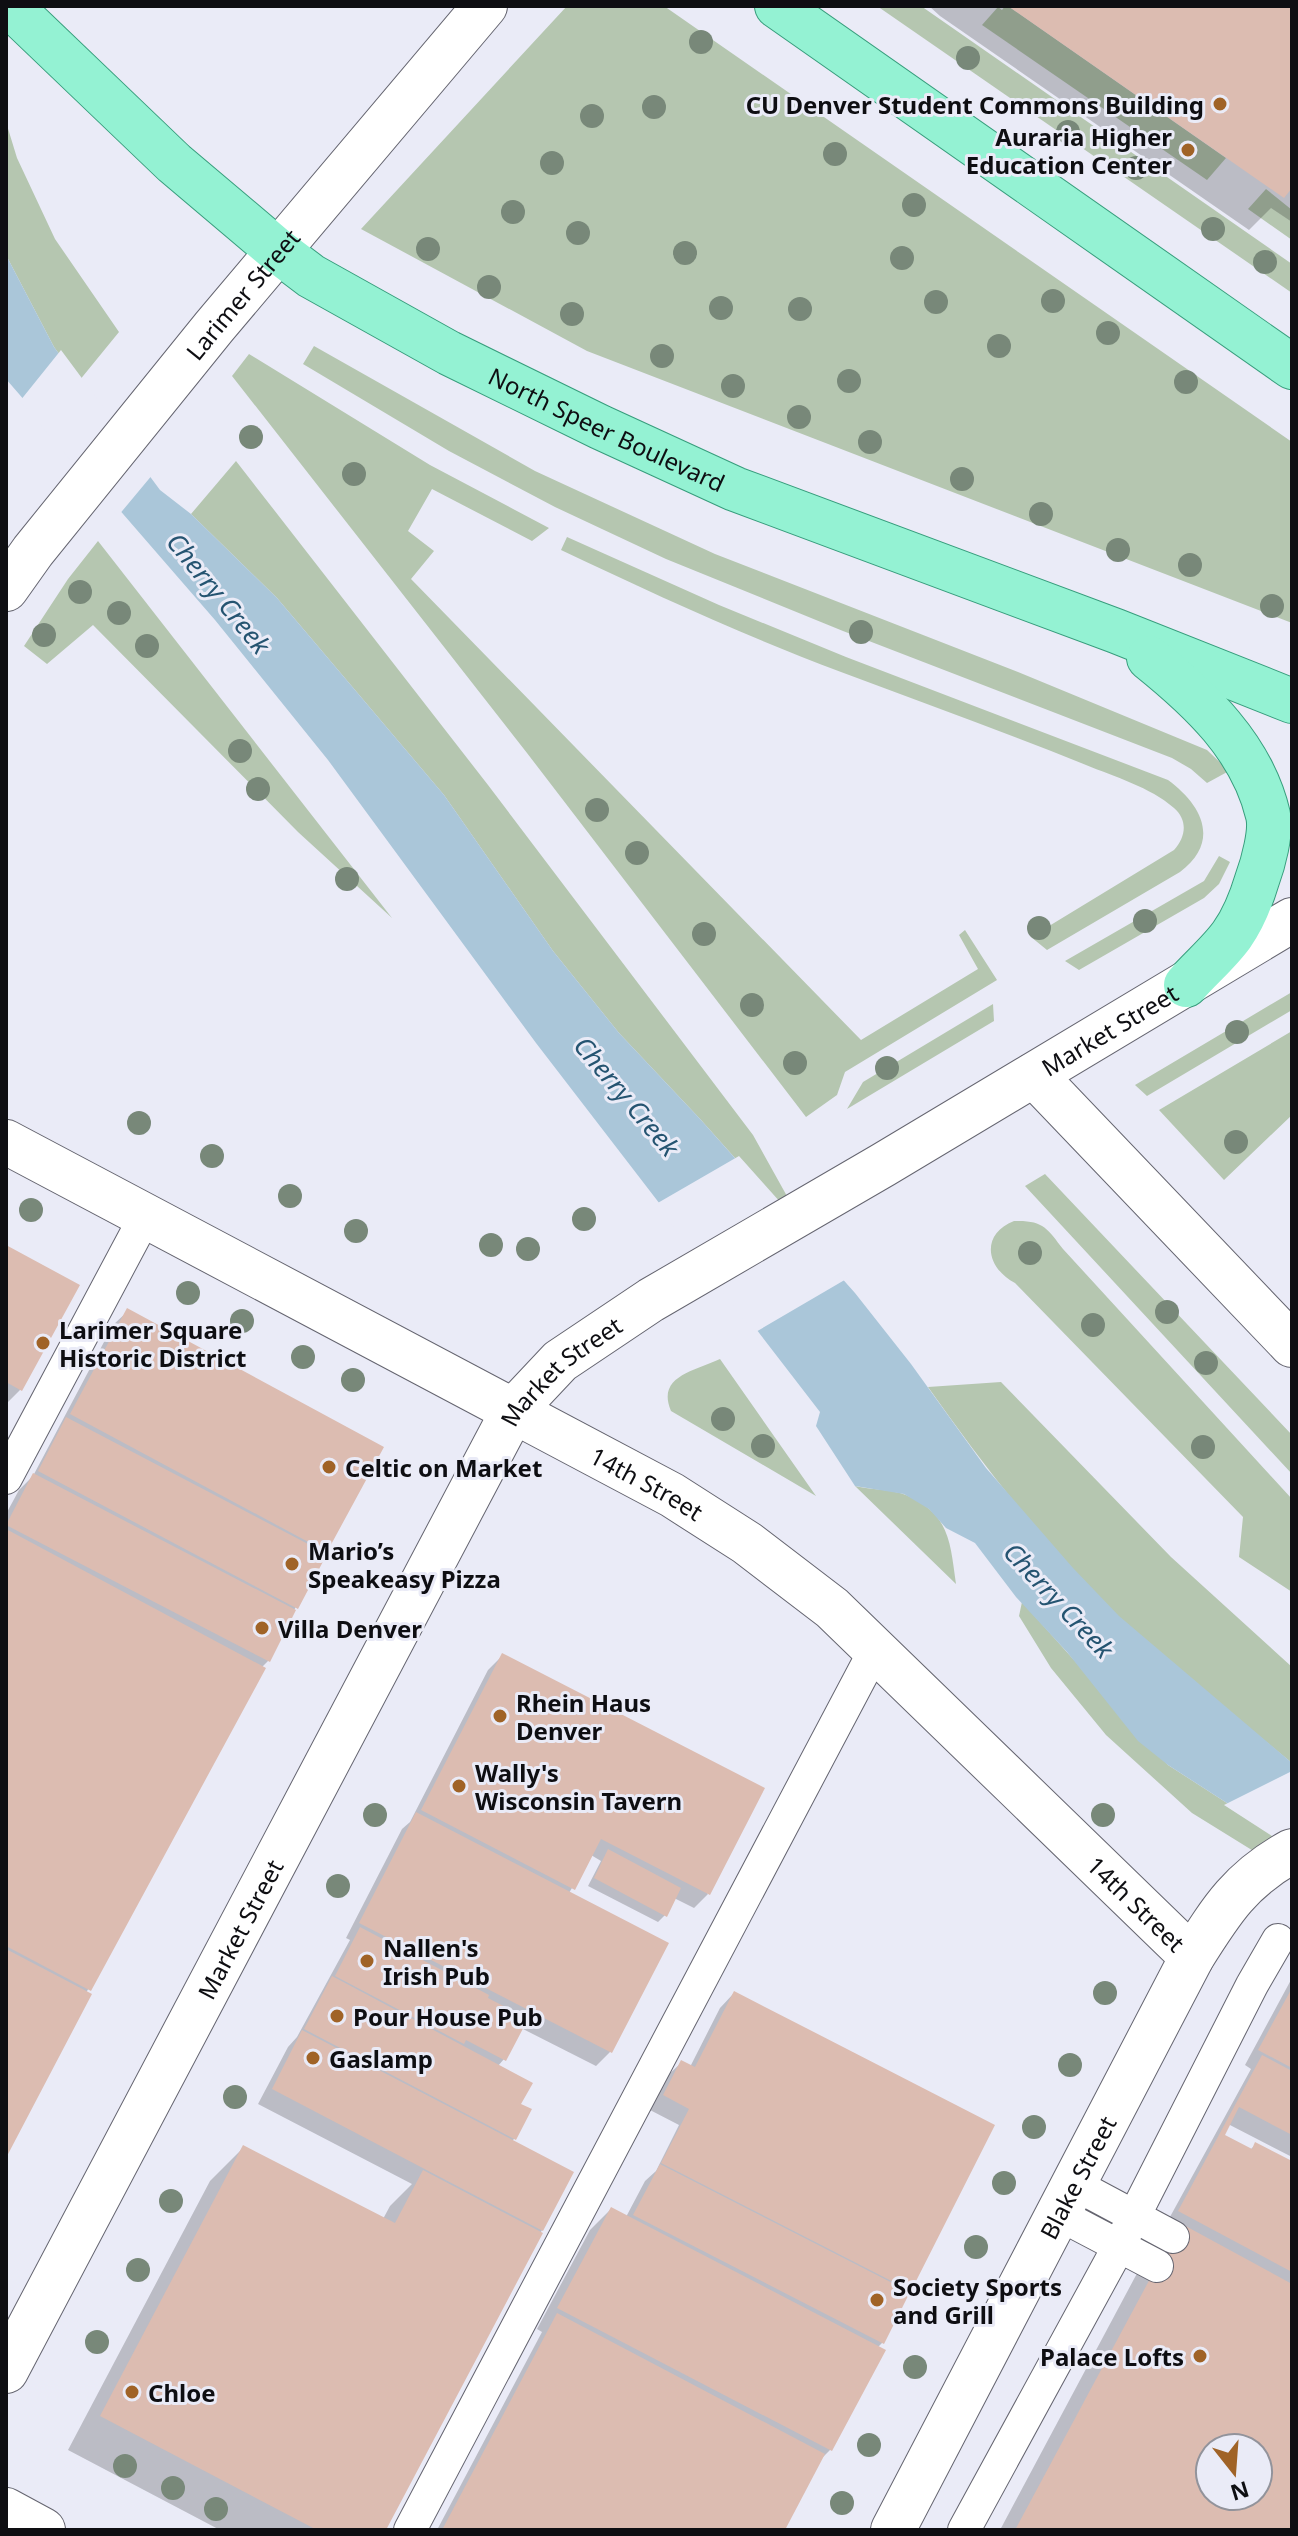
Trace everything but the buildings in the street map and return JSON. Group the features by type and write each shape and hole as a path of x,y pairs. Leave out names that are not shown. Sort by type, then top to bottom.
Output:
{"main road":[{"name":"North Speer Boulevard","path":"10,6 174,163 278,251 311,276 449,353 735,489 1116,631 1292,701"},
{"name":"Larimer Street","path":"6,589 33,551 214,327 485,6"},
{"path":"777,6 1292,367"},
{"path":"1116,631 1214,715 1249,763 1269,817 1263,864 1249,907 1231,936 1186,985"},
{"name":"Market Street","path":"6,2371 513,1411 566,1356 651,1300 1292,920"},
{"path":"1034,1075 1292,1345"},
{"name":"14th Street","path":"6,1142 672,1495 747,1543 807,1588 876,1648 1192,1957"},
{"name":"Blake Street","path":"893,2530 1192,1957 1238,1890 1260,1871 1292,1851"},
{"path":"6,2510 43,2530"}],"lane":[{"path":"6,1478 145,1217"},
{"path":"410,2530 876,1648"},
{"path":"964,2530 1135,2216 1278,1940"},
{"path":"1066,2199 1135,2216 1173,2237"},
{"path":"1066,2199 1119,2246 1157,2266"}],"green space":[{"path":"567,6 664,6 1292,442 1292,623 587,351 361,229"},
{"path":"877,6 921,6 1292,264 1292,293"},
{"path":"1005,6 1226,158 1207,180 982,25 998,7 1002,10"},
{"path":"6,122 17,158 55,239 119,332 79,381 54,347 6,255"},
{"path":"1266,189 1292,210 1292,240 1248,209"},
{"path":"314,346 535,471 715,554 1018,672 1207,750 1229,771 1207,783 1172,758 666,559 555,507 449,451 303,364"},
{"path":"249,354 430,465 549,528 532,541 432,489 408,531 434,551 411,579 861,1040 978,969 959,935 965,930 997,980 845,1072 837,1095 806,1117 232,376"},
{"path":"236,461 488,785 753,1135 817,1250 619,1033 553,951 444,795 277,598 191,514"},
{"path":"567,537 719,605 846,657 1168,780 1198,812 1203,836 1200,848 1180,872 1047,950 1031,937 1174,850 1184,829 1182,818 1174,808 1154,794 1120,778 805,658 700,614 561,550"},
{"path":"98,541 392,918 298,832 93,625 47,664 24,646 68,579"},
{"path":"1219,856 1230,862 1219,884 1204,898 1079,970 1065,961 1204,881"},
{"path":"1292,992 1292,1010 1147,1096 1135,1085"},
{"path":"993,1004 994,1021 847,1109 863,1082"},
{"path":"1292,1031 1292,1115 1224,1180 1159,1110"},
{"path":"1045,1174 1292,1435 1292,1474 1025,1186"},
{"path":"1014,1221 1032,1222 1048,1231 1292,1499 1292,1592 1239,1557 1243,1517 998,1268 993,1260 992,1242 1003,1227"},
{"path":"720,1359 816,1496 671,1411 668,1399 673,1382 690,1371"},
{"path":"1001,1382 1171,1557 1292,1667 1292,1763 1161,1655 1092,1591 1018,1506 928,1387"},
{"path":"855,1486 900,1493 932,1511 940,1520 949,1542 956,1584"},
{"path":"1022,1602 1168,1765 1292,1845 1292,1875 1192,1813 1106,1735 1051,1668 1019,1616"}],"water":[{"name":"Cherry Creek","path":"6,255 54,347 160,490 191,514 277,598 444,795 553,951 619,1033 855,1293 986,1468 1119,1616 1292,1763 1292,1845 1168,1765 1138,1741 1067,1652 1016,1597 975,1543 946,1528 929,1509 904,1494 855,1486 816,1426 820,1412 536,1043 328,760 215,620 6,379"}],"pier":[{"path":"61,350 153,474 118,516 20,401"},
{"path":"739,1156 848,1278 754,1333 656,1204"},
{"path":"1292,1771 1292,1849 1224,1805"}],"place":[{"name":"CU Denver Student Commons Building","path":"1220,104"},
{"name":"Auraria Higher Education Center","path":"1188,150"},
{"name":"Larimer Square Historic District","path":"43,1343"},
{"name":"Celtic on Market","path":"329,1467"},
{"name":"Mario’s Speakeasy Pizza","path":"292,1564"},
{"name":"Villa Denver","path":"262,1628"},
{"name":"Rhein Haus Denver","path":"500,1716"},
{"name":"Wally's Wisconsin Tavern","path":"459,1786"},
{"name":"Nallen's Irish Pub","path":"367,1961"},
{"name":"Pour House Pub","path":"337,2016"},
{"name":"Gaslamp","path":"313,2058"},
{"name":"Society Sports and Grill","path":"877,2300"},
{"name":"Palace Lofts","path":"1200,2356"},
{"name":"Chloe","path":"132,2392"}]}
